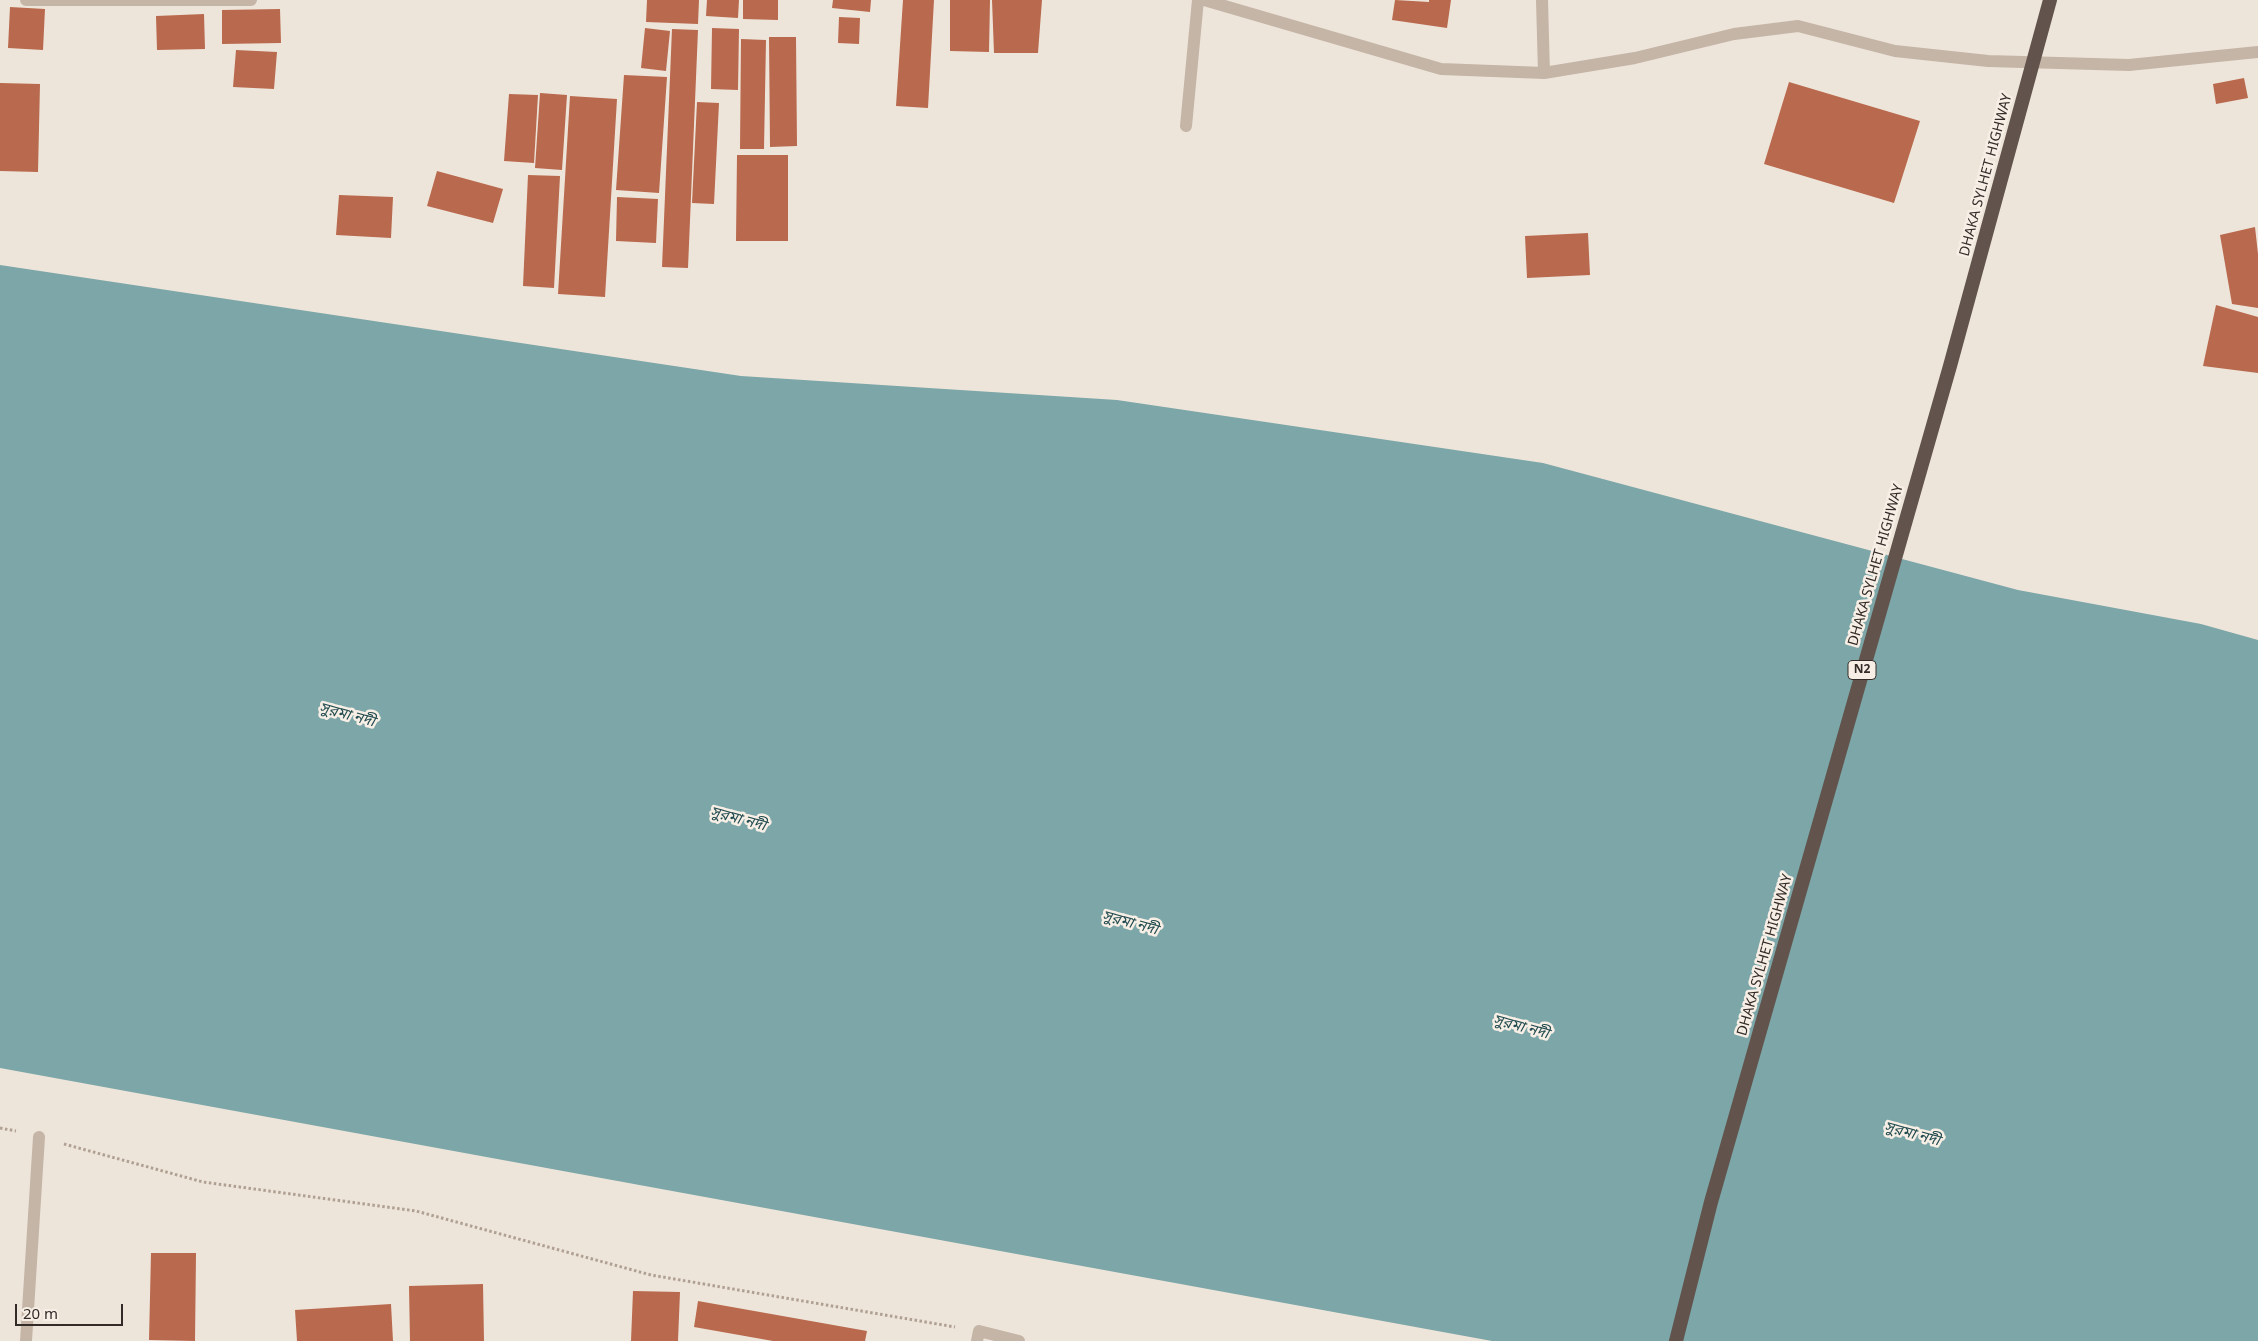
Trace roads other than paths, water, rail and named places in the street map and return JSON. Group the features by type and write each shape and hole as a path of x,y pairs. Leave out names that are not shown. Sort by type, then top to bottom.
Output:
{"highway":[{"name":"DHAKA SYLHET HIGHWAY","path":"1676,1341 1711,1202 1952,357 2050,0"}],"street":[{"path":"26,0 252,0"},
{"path":"1186,126 1198,0"},
{"path":"1204,0 1440,69 1544,73 1635,58 1734,34 1798,26 1894,51 1988,61 2129,65 2258,52"},
{"path":"1542,0 1544,73"},
{"path":"26,1341 38,1137"},
{"path":"978,1336 1019,1341"}],"water":[{"name":"সুরমা নদী","path":"0,265 741,376 1117,400 1543,463 2018,590 2201,624 2258,640 2258,1341 1492,1341 0,1068"}]}
